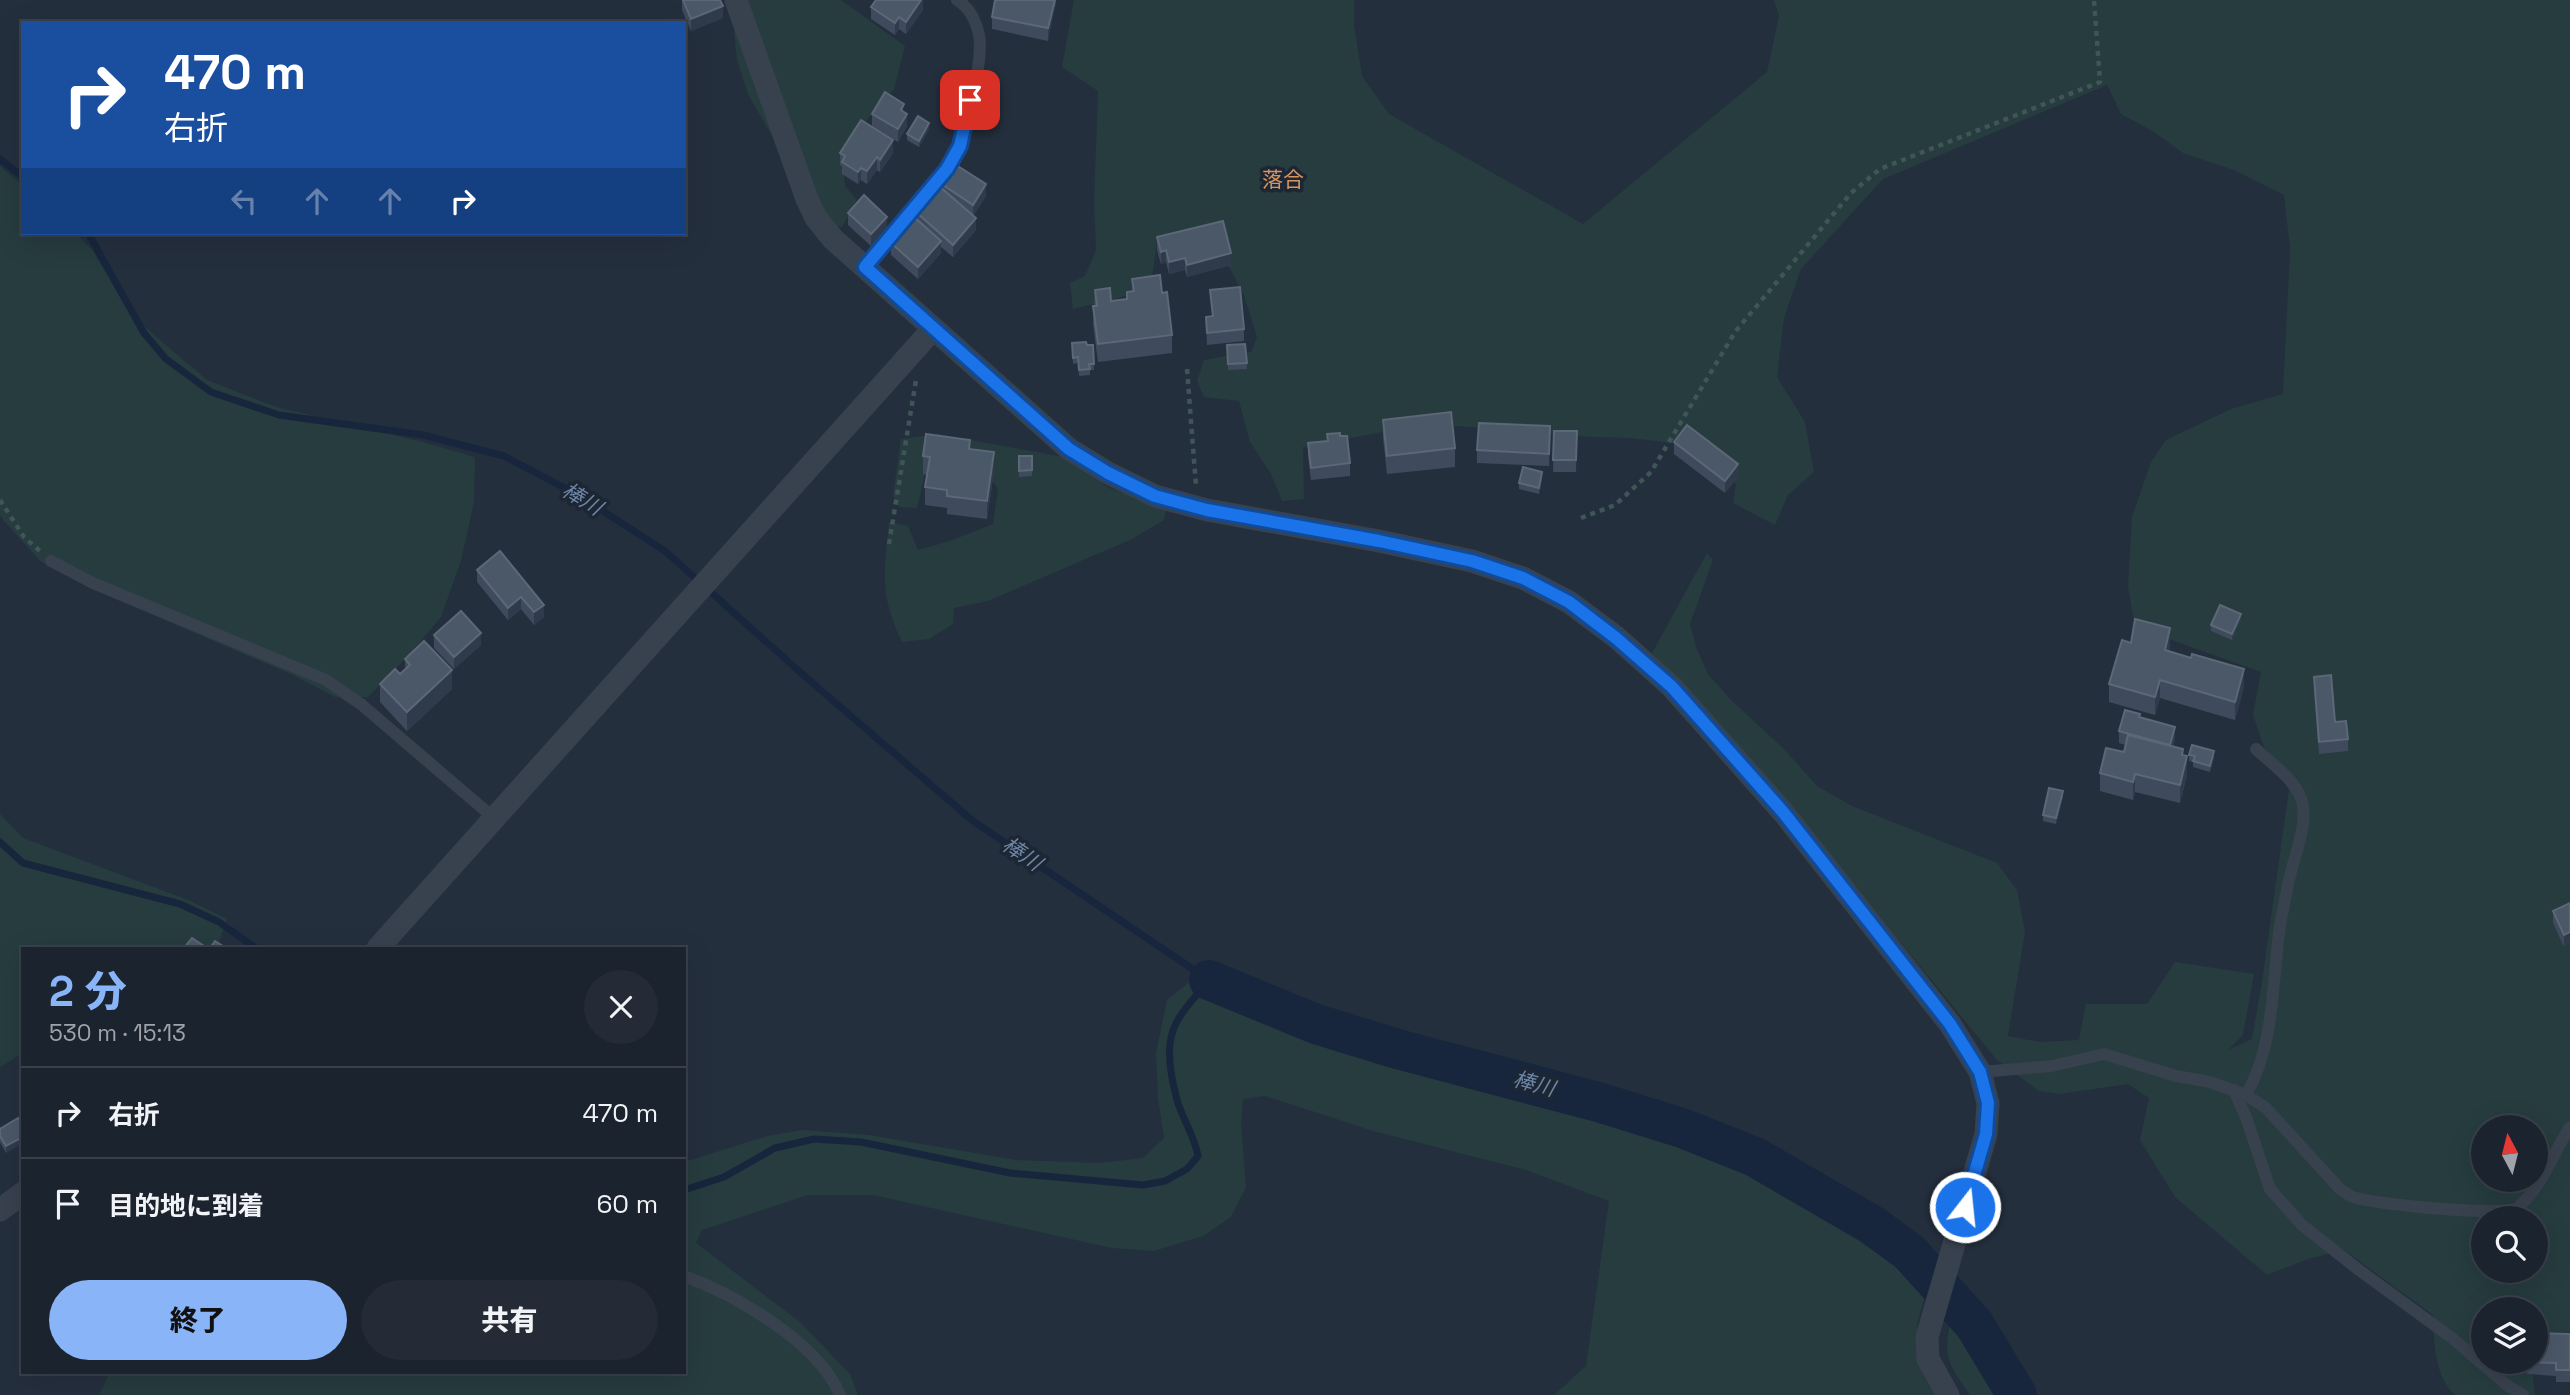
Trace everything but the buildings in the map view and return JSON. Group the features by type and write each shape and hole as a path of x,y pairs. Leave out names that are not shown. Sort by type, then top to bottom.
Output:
{"street":[{"path":"736,0 816,218 865,267 926,337 1069,449 1108,473 1155,496 1207,510 1472,561 1523,578 1569,602 1616,638 1672,687 1783,812 1950,1024 1980,1072 1988,1103 1986,1134 1927,1337 1928,1359 1948,1395"},
{"path":"379,947 926,337"},
{"path":"0,1210 21,1194"}],"lane":[{"path":"865,267 947,169 960,146 980,53 979,35 971,12 957,0"},
{"path":"51,561 93,583 326,680 362,705 494,818"},
{"path":"2246,1095 2256,1079 2269,1028 2279,931 2292,861 2304,821 2299,792 2256,749"},
{"path":"1980,1072 2052,1066 2104,1054 2234,1090 2266,1108 2339,1188 2353,1197 2463,1210 2515,1210 2530,1195 2570,1127"},
{"path":"2234,1090 2270,1189 2302,1224 2522,1395"},
{"path":"686,1277 709,1285 774,1322 816,1360 840,1395"}],"path":[{"path":"1581,518 1615,506 1651,472 1735,332 1851,193 1880,169 2100,82 2094,0"},
{"path":"890,544 926,337"},
{"path":"1186,369 1196,489"},
{"path":"0,500 24,537 51,561"}],"green space":[{"path":"727,0 841,0 905,46 894,89 842,149 845,186 857,200 842,227 831,226 776,143 748,94 737,60 733,21"},
{"path":"1074,0 1354,0 1354,24 1362,76 1389,114 1583,224 1767,72 1779,16 1774,0 2570,0 2570,1332 2548,1332 2548,1297 2471,1297 2471,1374 2532,1374 2535,1395 2455,1395 2439,1368 2433,1315 2344,1250 2308,1259 2267,1275 2175,1197 2140,1140 2149,1098 2128,1084 2060,1094 2039,1091 1996,1059 1858,890 1658,666 1652,653 1707,553 1713,560 1690,624 1696,647 1708,674 1731,700 1784,749 1817,786 1852,806 1997,863 2017,890 2025,932 2008,1036 2040,1042 2079,1040 2086,1004 2147,1004 2175,962 2254,974 2243,1035 2228,1050 2252,1039 2291,775 2264,747 2253,715 2261,672 2135,627 2128,587 2132,517 2151,462 2166,440 2231,409 2283,394 2290,249 2284,195 2234,170 2183,153 2154,132 2121,114 2107,85 1883,179 1801,269 1784,318 1777,377 1805,422 1814,472 1788,495 1775,525 1733,503 1736,484 1688,445 1631,438 1459,426 1383,432 1303,447 1304,499 1282,501 1271,474 1250,442 1239,401 1204,397 1197,381 1204,360 1251,352 1257,337 1244,295 1211,233 1157,242 1150,290 1073,309 1070,283 1085,276 1096,250 1094,201 1098,91 1062,67"},
{"path":"0,166 21,184 21,235 77,235 93,251 132,316 207,380 276,407 475,457 474,502 461,561 441,617 368,697 335,697 293,675 90,588 40,561 0,515"},
{"path":"938,434 1063,457 1109,488 1166,507 1164,520 1132,539 988,601 954,608 953,624 929,639 902,642 886,596 889,522 908,526 918,550 993,524 998,489 978,459 929,456 917,508 899,507 893,496 901,439"},
{"path":"0,814 23,838 188,900 227,919 219,942 209,947 21,947 21,1054 0,1067"},
{"path":"1212,974 1318,1013 1399,1038 1624,1095 1690,1119 1821,1186 1935,1258 1917,1325 1922,1369 1936,1395 1554,1395 1586,1366 1609,1201 1526,1170 1373,1131 1265,1096 1243,1099 1241,1124 1246,1187 1231,1217 1203,1236 1154,1251 1112,1248 873,1195 808,1195 702,1230 696,1243 800,1322 850,1374 858,1395 99,1395 109,1374 686,1374 686,1161 767,1136 802,1130 869,1135 1016,1160 1099,1163 1143,1158 1164,1138 1158,1098 1156,1053 1167,1000 1192,980"},
{"path":"1957,1314 2009,1395 1970,1395 1956,1374 1949,1359 1947,1342 1951,1317"}],"waterway":[{"name":"棒川","path":"0,159 21,175"},
{"name":"棒川","path":"89,235 144,333 166,359 211,392 279,415 423,435 504,456 578,495 665,551 973,821 1209,980 1178,1019 1170,1042 1177,1100 1198,1156 1187,1169 1165,1181 1143,1185 1010,1173 861,1142 814,1139 775,1148 724,1177 686,1189"},
{"path":"0,842 23,863 180,904 219,922 255,947"},
{"name":"棒川","path":"1209,980 1316,1024 1401,1050 1598,1102 1682,1128 1755,1157 1872,1225 1909,1252 1974,1324 2017,1395"}],"district":[{"name":"落合","path":"1283,180"}],"route":[{"path":"970,100 960,146 947,169 865,267 1069,449 1108,473 1155,496 1207,510 1472,561 1523,578 1569,602 1616,638 1672,687 1783,812 1950,1024 1980,1072 1988,1103 1986,1134 1965,1207"}]}
